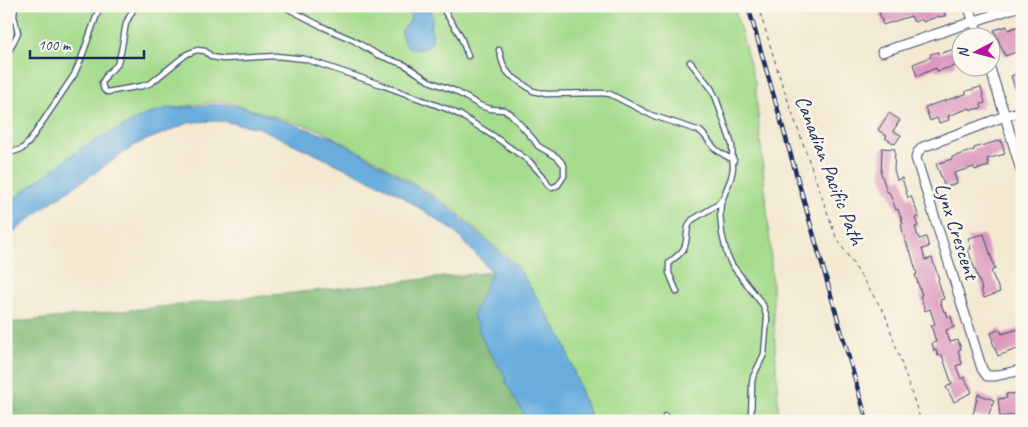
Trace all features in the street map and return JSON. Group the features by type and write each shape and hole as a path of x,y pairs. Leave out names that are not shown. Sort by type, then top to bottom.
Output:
{"street":[{"path":"968,6 976,28"},
{"path":"882,52 1020,6"},
{"path":"993,78 1022,174"},
{"path":"1005,116 1022,111"},
{"name":"Lynx Crescent","path":"1005,116 923,147 918,152 916,158 982,369 987,376 1022,370"}],"lane":[{"path":"6,58 18,33 14,16 15,6"},
{"path":"6,154 22,149 29,142 70,82 82,59 100,6"},
{"path":"135,6 126,23 117,65 107,74 102,83 104,90 107,92 151,83 187,54 197,50 205,52 212,57 224,59 276,56 305,59 448,109 473,123 523,157 536,168 550,187 554,187 561,181 565,171 562,162 538,146 510,114 504,110 481,106 455,91 429,80 405,65 378,55 353,40 283,6"},
{"path":"441,6 460,35 468,56"},
{"path":"499,50 502,61 510,75 533,91 556,95 610,94 651,114 704,134 711,145 720,153 734,160"},
{"path":"690,62 711,88 732,145 734,160 732,178 721,203 720,214 726,255 763,305 767,318 764,354 752,383 751,421"},
{"path":"677,292 669,272 669,263 685,247 686,231 689,223 717,205 725,193"}],"path":[{"name":"Canadian Pacific Path","path":"758,6 781,81 836,237 885,314 921,421"}],"green space":[{"path":"6,6 734,6 755,83 770,243 779,421 593,421 585,404 563,340 519,269 446,203 374,159 320,130 223,101 164,109 83,147 6,204"},
{"path":"492,272 484,343 506,377 528,421 6,421 6,323"}],"water":[{"path":"408,6 429,6 430,9 432,40 429,45 420,50 408,47 403,41 402,30 411,17"},
{"path":"224,104 245,108 331,137 375,161 446,205 519,269 563,340 585,404 593,421 528,421 506,383 506,377 484,343 473,315 492,272 454,231 394,191 259,128 222,121 191,122 137,144 46,206 6,238 6,204 83,147 143,116 164,109"}],"building":[{"path":"883,6 955,6 955,8 944,11 945,16 939,16 923,22 922,19 914,22 911,16 883,25 878,8"},
{"path":"1022,25 1022,50 1005,56 1000,44 1000,28 1007,26 1008,30"},
{"path":"950,50 950,67 937,71 936,68 917,76 913,64 931,57 930,54 938,52 938,54"},
{"path":"1022,72 1022,89 1016,91 1011,76"},
{"path":"981,87 985,103 981,104 982,108 971,110 970,108 948,116 949,120 939,123 937,118 930,121 925,107 966,94 966,91"},
{"path":"889,113 900,120 893,131 901,135 895,144 885,138 887,136 878,130"},
{"path":"1001,140 1005,154 987,159 989,166 975,170 974,167 954,173 957,183 945,187 936,164 974,150 974,148"},
{"path":"882,148 895,149 894,170 897,180 902,178 908,198 911,196 919,217 915,218 918,226 915,227 919,239 926,237 929,247 922,249 925,260 932,258 944,299 940,300 944,312 946,311 948,317 951,316 954,327 946,330 950,342 958,340 961,349 958,350 962,364 956,366 961,379 964,377 972,392 954,402 946,387 952,384 942,355 938,356 936,350 934,351 932,343 936,342 931,325 935,324 930,309 925,311 915,275 917,274 903,233 901,224 903,224 898,209 896,210 889,192 887,192 881,173"},
{"path":"984,234 995,269 991,271 1000,292 984,298 968,250 971,249 968,238"},
{"path":"1022,328 1022,359 1017,349 998,356 991,333 1000,329 1002,334"},
{"path":"1022,393 1022,414 1000,417 998,399 1007,398 1006,394"},
{"path":"978,394 994,400 988,417 984,416 983,418 973,415"}],"railway":[{"path":"748,6 867,421"}]}
